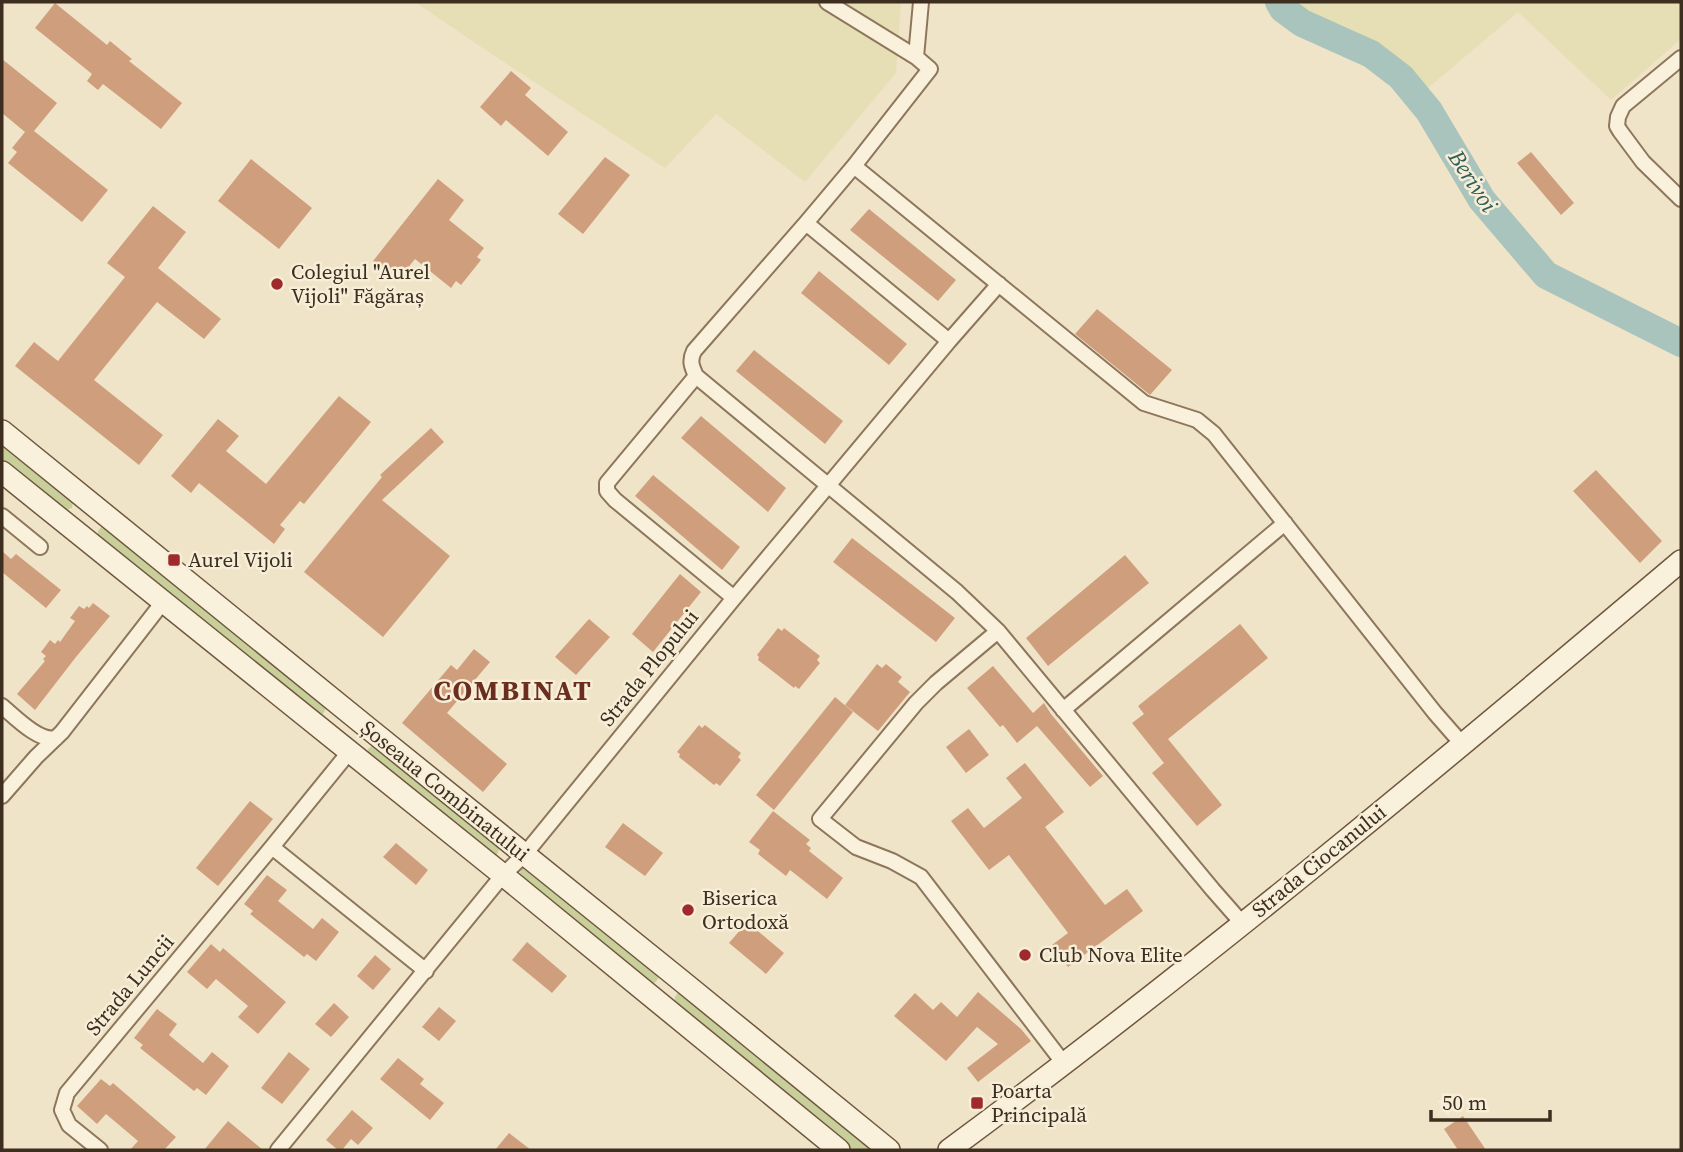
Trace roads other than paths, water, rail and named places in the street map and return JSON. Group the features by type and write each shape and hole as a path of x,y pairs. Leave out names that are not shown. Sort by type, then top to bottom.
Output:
{"main road":[{"name":"Șoseaua Combinatului","path":"2,431 889,1150"},
{"name":"Șoseaua Combinatului","path":"2,472 659,1001 839,1150"},
{"path":"68,526 88,501"},
{"name":"Strada Ciocanului","path":"949,1150 1065,1065 1242,923 1463,745 1681,561"},
{"path":"350,751 368,729"},
{"path":"659,1001 678,978"}],"street":[{"path":"827,2 916,57 930,69 806,223 694,351 691,366 696,376 957,592 998,631 1242,923"},
{"path":"916,57 920,2"},
{"path":"1681,58 1624,104 1617,119 1620,131 1643,162 1681,199"},
{"path":"853,166 1144,402 1197,420 1214,433 1463,745"},
{"path":"806,223 949,341"},
{"name":"Strada Plopului","path":"503,875 525,854 827,486 999,284"},
{"path":"696,376 607,483 607,491 734,598"},
{"path":"2,516 40,547"},
{"path":"1063,710 1285,523"},
{"path":"2,796 56,738 163,602"},
{"path":"998,631 916,702 820,819 856,847 892,861 921,877 1065,1065"},
{"path":"2,706 41,737 49,740 56,738"},
{"name":"Strada Luncii","path":"100,1150 69,1125 62,1110 67,1093 350,751"},
{"path":"272,848 426,971"},
{"path":"278,1150 503,875"}],"waterway":[{"name":"Berivoi","path":"1279,2 1283,9 1302,23 1371,54 1401,77 1429,111 1482,200 1546,275 1681,343"}],"place":[{"name":"Colegiul \"Aurel Vijoli\" Făgăraș","path":"277,284"},
{"name":"Aurel Vijoli","path":"174,560"},
{"name":"Biserica Ortodoxă","path":"688,910"},
{"name":"Club Nova Elite","path":"1025,955"},
{"name":"Poarta Principală","path":"977,1103"}],"district":[{"name":"COMBINAT","path":"513,690"}]}
